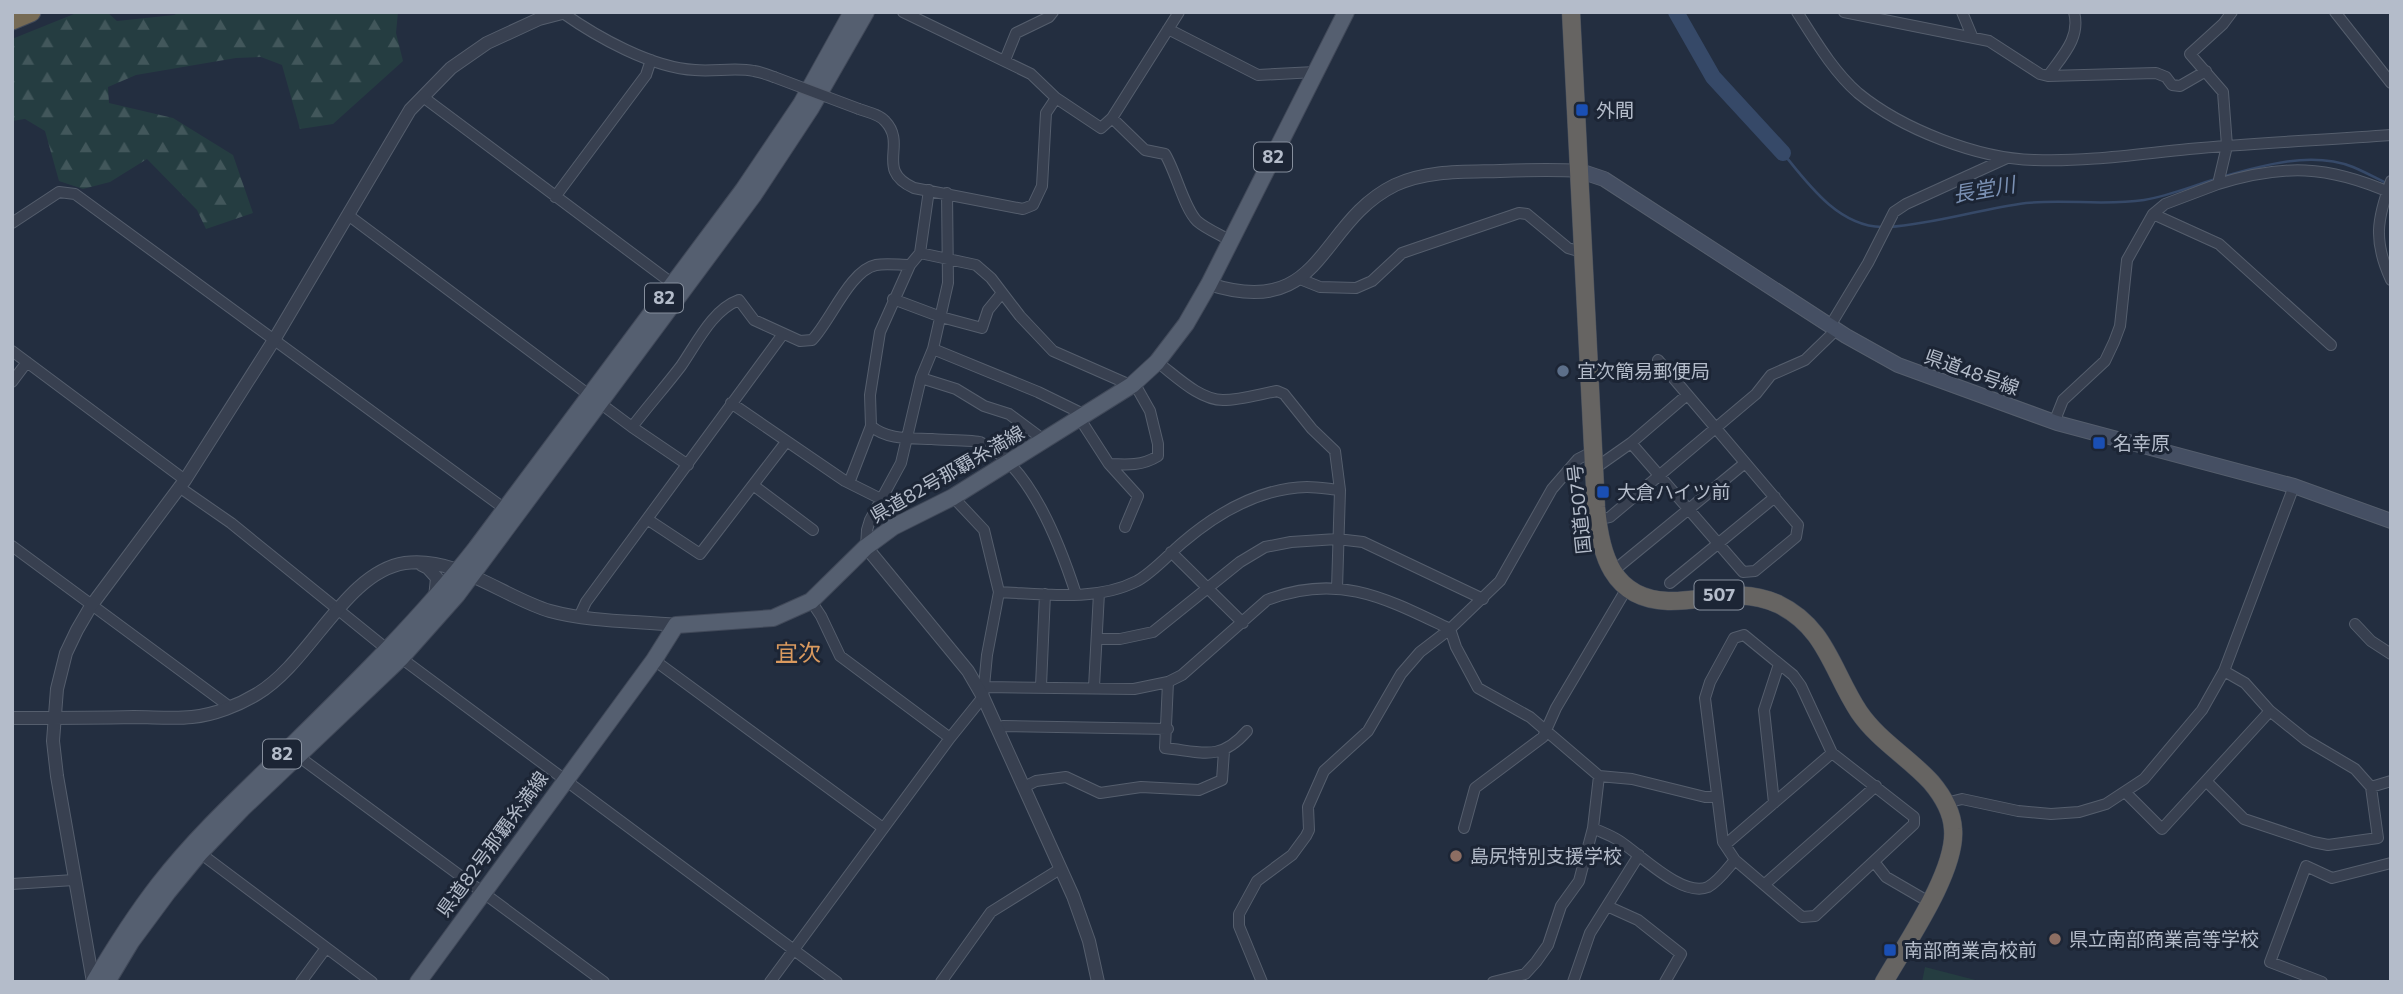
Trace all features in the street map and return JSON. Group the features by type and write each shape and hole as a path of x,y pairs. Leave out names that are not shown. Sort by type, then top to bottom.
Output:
{"highway":[{"path":"12,20 31,12"},
{"name":"国道507号","path":"1571,12 1597,520 1603,555 1612,572 1627,588 1647,597 1669,601 1729,594 1743,595 1769,601 1790,611 1808,625 1822,643 1866,722 1925,776 1946,803 1953,826 1953,842 1945,869 1884,982"}],"main road":[{"name":"82","path":"107,982 188,849 237,798 395,654 435,599 465,574 505,509 597,399 673,284 772,149 852,12"},
{"name":"82","path":"94,982 116,944 163,888 298,756 395,654 465,574 782,154 866,12"},
{"name":"県道82号那覇糸満線","path":"418,982 654,660 676,625 773,618 811,601 866,547 893,527 953,497 1082,417 1132,385 1157,362 1186,324 1209,284 1346,12"},
{"name":"県道48号線","path":"1580,171 1607,181 1833,328 1898,366 2057,423 2294,486 2391,521"}],"street":[{"path":"94,982 57,776 53,718 66,653 91,606 182,483 274,340 410,110 451,68 487,43 539,19 565,12 579,24 651,60 692,71 752,70 884,118 892,130 894,173 900,182 914,188 1023,209 1034,205 1042,186 1046,113 1056,98"},
{"path":"903,12 1031,74 1056,98 1101,128 1112,118 1179,12"},
{"path":"1005,60 1016,33 1053,12"},
{"path":"1844,12 1989,41 2039,74 2048,76 2156,73 2166,77 2172,85 2180,86 2206,71"},
{"path":"1962,12 1972,36"},
{"path":"2048,76 2074,39 2074,12"},
{"path":"2218,184 2227,146 2223,92 2190,54 2223,24 2232,12"},
{"path":"2335,12 2387,70 2391,83"},
{"path":"1803,14 1834,67 1858,92 1892,116 1961,148 2007,158 2071,159 2391,135"},
{"path":"1168,29 1258,75 1315,72"},
{"path":"555,197 646,75 651,60"},
{"path":"423,97 673,284"},
{"path":"1112,118 1144,150 1165,154 1175,170 1190,211 1198,222 1231,241"},
{"path":"1597,520 1610,517 1716,429 1756,394 1771,375 1805,360 1833,328 1894,212 2007,158"},
{"path":"2057,423 2063,400 2105,361 2115,342 2120,326 2127,260 2153,214 2165,204 2252,174 2294,169 2342,174 2389,188 2380,210 2377,234 2382,261 2391,280"},
{"path":"1209,284 1232,292 1263,293 1283,288 1300,279 1373,200 1393,186 1414,177 1441,173 1580,171"},
{"path":"849,483 870,426 870,395 880,332 910,265 920,253 929,190"},
{"path":"12,223 60,192 75,194 505,509"},
{"path":"947,193 948,283 941,317 933,349 921,379 901,463 867,530 866,547 984,692 1089,942 1098,982"},
{"path":"1300,279 1320,287 1356,288 1372,281 1402,253 1518,213 1527,214 1568,248 1585,253"},
{"path":"2153,214 2219,244 2331,345"},
{"path":"348,215 632,427 688,465"},
{"path":"920,253 976,265 991,278 1053,351 1137,388 1150,411 1158,444 1158,456 1147,463 1110,464"},
{"path":"632,427 680,367 715,316 730,303 739,300 754,320 800,341 812,341 822,330 836,303 865,269 877,265 910,265"},
{"path":"893,299 941,317 982,328 988,310 1002,293"},
{"path":"579,617 586,602 783,334"},
{"path":"933,349 1038,393 1082,417 1110,464 1138,496 1125,527"},
{"path":"12,351 182,483 337,611 837,982"},
{"path":"1631,443 1743,572 1755,570 1796,537 1798,525 1657,360"},
{"path":"12,382 27,362"},
{"path":"1157,362 1206,396 1221,400 1277,391 1284,394 1312,429 1335,451 1340,490 1337,589"},
{"path":"921,379 956,388 984,406 1009,414 1044,440"},
{"path":"1262,982 1239,926 1239,914 1257,881 1292,855 1306,836 1309,830 1308,807 1324,771 1368,731 1401,674 1420,652 1450,629 1500,581 1552,489 1578,458 1594,460 1631,443 1687,395"},
{"path":"731,403 849,483 883,500"},
{"path":"870,426 881,435 976,441 997,451 1027,485 1063,553 1076,594"},
{"path":"648,519 700,554 786,442"},
{"path":"1612,572 1745,463"},
{"path":"752,485 813,530"},
{"path":"1946,803 1962,799 2018,811 2079,813 2106,804 2144,779 2202,710 2224,671 2294,486"},
{"path":"999,592 1099,593 1139,579 1206,523 1238,504 1307,487 1340,490"},
{"path":"770,982 984,692 987,655 999,592 984,530 953,497"},
{"path":"1670,583 1775,497"},
{"path":"1097,639 1120,639 1153,632 1240,562 1265,547 1291,542 1337,539 1363,542 1483,599"},
{"path":"12,546 230,707"},
{"path":"1171,552 1243,623"},
{"path":"416,563 428,568 437,578 435,599"},
{"path":"12,718 194,717 230,707 256,695 275,681 292,666 356,590 378,572 397,565 416,563 440,566 549,610 579,617 676,625"},
{"path":"1464,828 1475,788 1543,737 1556,708 1627,588"},
{"path":"984,692 1041,686 1134,689 1168,682 1181,675 1267,600 1283,594 1357,590 1382,597 1450,629 1456,647 1478,688 1530,717 1598,776 1632,779 1706,797 1717,797"},
{"path":"1094,687 1099,593"},
{"path":"1041,686 1045,594"},
{"path":"811,601 841,656 950,738"},
{"path":"2355,624 2371,641 2391,654"},
{"path":"1744,635 1793,675 1801,686 1832,753 1914,817 1914,824 1815,916 1802,917 1735,860 1725,845 1705,698 1710,682 1734,638 1744,635"},
{"path":"654,660 883,828"},
{"path":"1774,803 1764,710 1779,664"},
{"path":"2206,781 2244,819 2328,845 2378,838 2371,787 2355,769 2306,740 2270,710 2245,683 2224,671"},
{"path":"1168,682 1168,729 1165,748 1215,754 1224,751 1247,731"},
{"path":"2125,792 2162,829 2270,710"},
{"path":"998,729 1003,726 1168,729"},
{"path":"1024,787 1036,781 1066,777 1100,793 1141,788 1199,790 1222,780 1224,751"},
{"path":"1725,845 1832,753"},
{"path":"298,756 600,981"},
{"path":"1493,982 1525,974 1548,945 1561,906 1579,881 1593,828 1598,776"},
{"path":"2371,787 2391,781"},
{"path":"1765,884 1876,786"},
{"path":"1593,828 1616,839 1671,879 1688,887 1706,888 1719,879 1735,860"},
{"path":"200,853 372,982"},
{"path":"1573,982 1590,933 1640,855"},
{"path":"1875,863 1886,877 1929,902"},
{"path":"2322,982 2270,962 2306,866 2332,878 2391,863"},
{"path":"941,982 991,912 1060,869"},
{"path":"12,884 74,880"},
{"path":"1607,906 1638,920 1681,954 1665,982"},
{"path":"301,982 326,948"}],"green space":[{"path":"79,12 107,12 117,21 174,15 180,12 398,12 396,33 403,61 333,124 300,129 282,65 261,57 236,58 136,75 108,87 109,103 173,118 233,155 253,213 206,229 197,210 147,159 110,182 83,189 59,181 45,131 25,119 12,121 12,39"},
{"path":"1925,967 1983,982 1922,982"}],"waterway":[{"name":"長堂川","path":"1676,12 1713,77 1783,153"},
{"name":"長堂川","path":"1783,153 1814,190 1838,211 1866,225 1882,227"},
{"name":"長堂川","path":"2222,177 2271,164 2321,160 2353,167 2388,184"},
{"name":"長堂川","path":"1889,227 2026,203 2144,200 2216,179"}],"place":[{"name":"外間","path":"1582,110"},
{"name":"宜次簡易郵便局","path":"1563,371"},
{"name":"名幸原","path":"2099,443"},
{"name":"大倉ハイツ前","path":"1603,492"},
{"name":"島尻特別支援学校","path":"1456,856"},
{"name":"県立南部商業高等学校","path":"2055,939"},
{"name":"南部商業高校前","path":"1890,950"}],"district":[{"name":"宜次","path":"798,653"}]}
